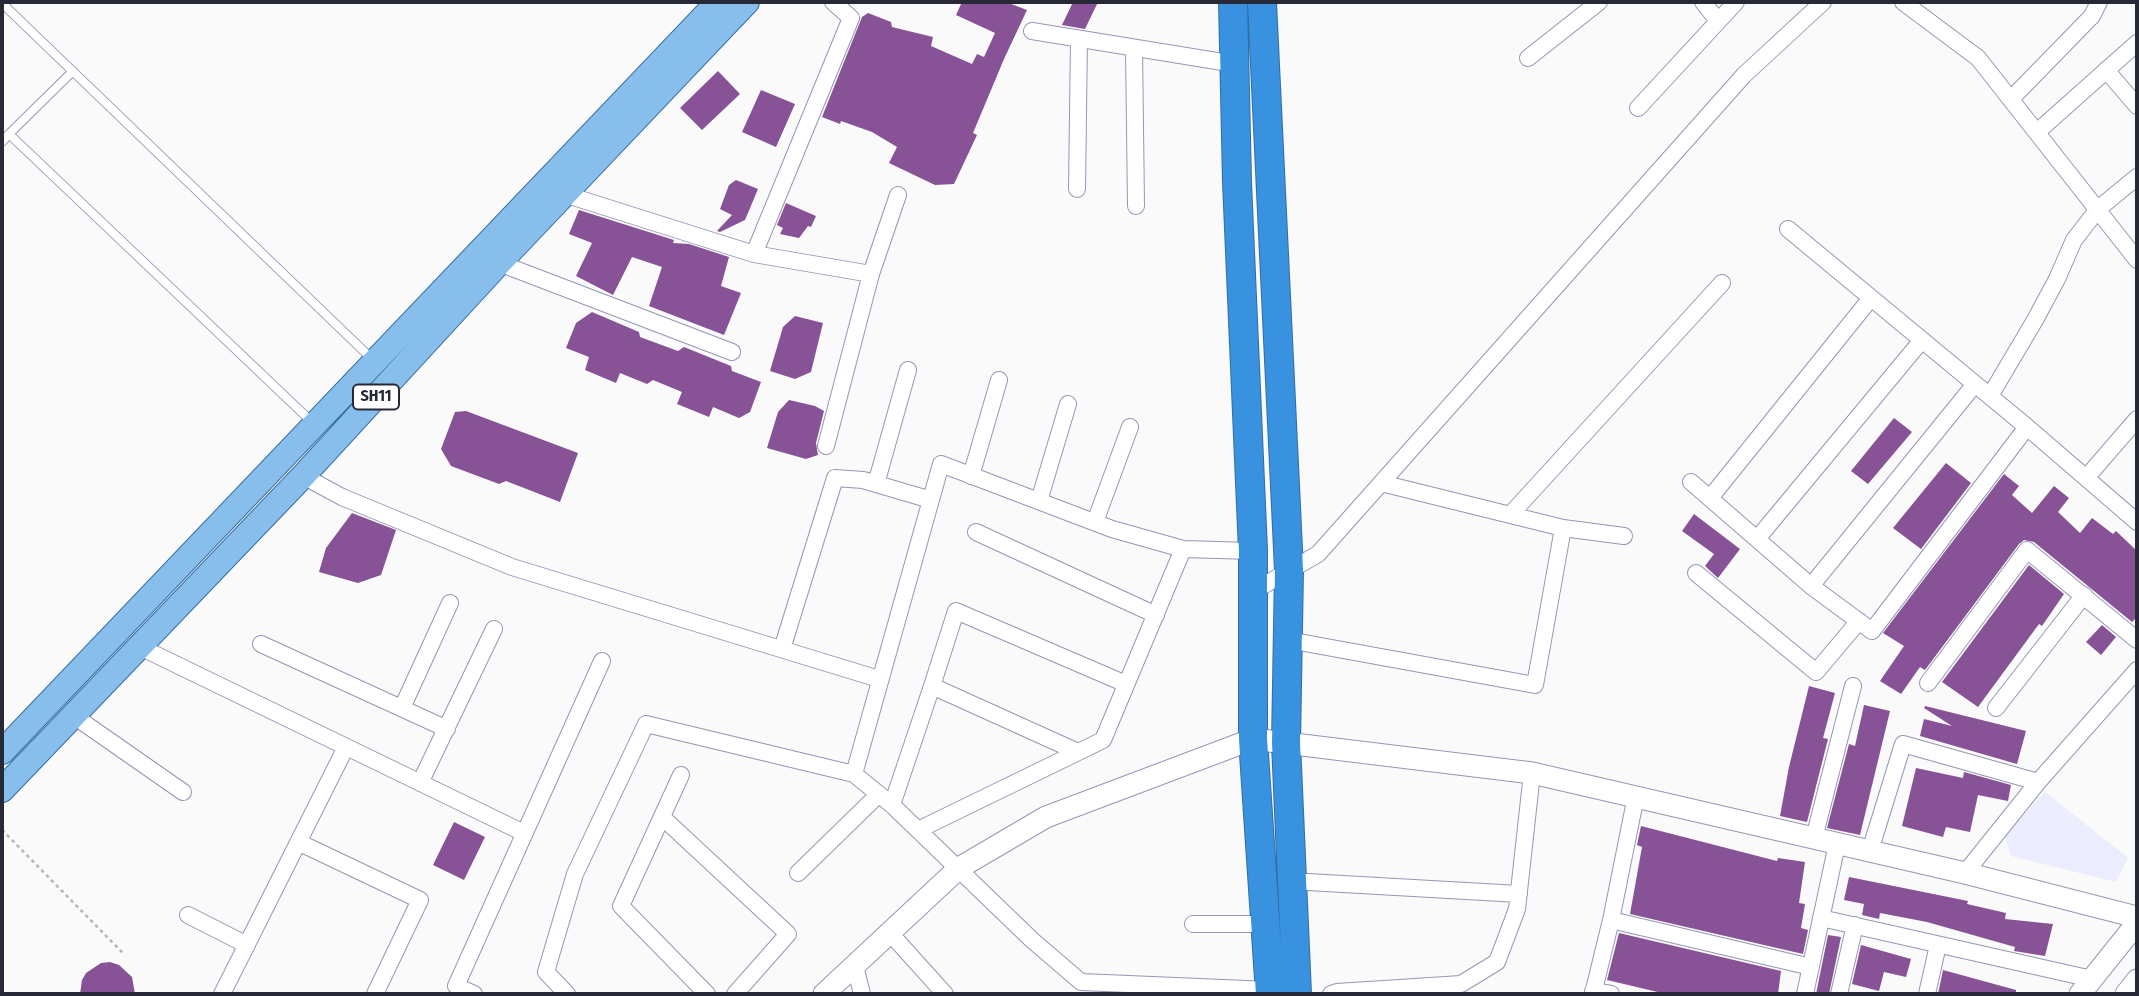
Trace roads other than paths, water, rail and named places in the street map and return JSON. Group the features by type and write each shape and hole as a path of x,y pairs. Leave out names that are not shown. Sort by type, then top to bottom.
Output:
{"highway":[{"path":"1233,2 1237,182 1253,551 1253,739 1265,924 1279,993"},
{"path":"1262,2 1289,570 1286,743 1290,881 1279,993"}],"main road":[{"name":"SH11","path":"2,752 718,2"},
{"name":"SH11","path":"2,790 303,476 499,263 747,2"}],"street":[{"path":"754,254 851,18 833,2"},
{"path":"1528,58 1599,2"},
{"path":"1703,2 1718,21"},
{"path":"1638,108 1736,2"},
{"path":"1254,591 1318,554 1744,75 1824,2"},
{"path":"1903,2 1978,58 2137,260"},
{"path":"2011,100 2092,16 2099,2"},
{"path":"1032,31 1234,64"},
{"path":"1077,190 1079,39"},
{"path":"2037,132 2137,43"},
{"path":"1134,48 1136,206"},
{"path":"2106,70 2137,106"},
{"path":"1990,396 2035,320 2074,240 2098,209 2137,177"},
{"path":"564,194 754,254 872,275"},
{"path":"826,446 872,275 898,195"},
{"path":"1788,229 2137,522"},
{"path":"499,263 732,352"},
{"path":"1510,515 1722,283"},
{"path":"1710,499 1871,298"},
{"path":"1756,539 1922,340"},
{"path":"876,484 908,370"},
{"path":"971,476 999,380"},
{"path":"1811,586 1975,384"},
{"path":"1040,501 1068,404"},
{"path":"2086,478 2137,419"},
{"path":"1095,523 1130,427"},
{"path":"1691,482 1811,586 1872,631 2027,427"},
{"path":"854,774 941,464 1095,523 1184,549 1253,551"},
{"path":"303,476 342,497 512,567 879,679"},
{"path":"782,649 835,478 863,480 931,500"},
{"path":"1381,483 1563,528 1624,536"},
{"path":"1288,640 1535,685 1563,528"},
{"path":"976,532 1156,615"},
{"path":"918,830 1102,740 1184,549"},
{"path":"1928,683 2027,550 2137,640"},
{"path":"1696,573 1816,672 1859,621"},
{"path":"1996,708 2084,595"},
{"path":"402,708 450,603"},
{"path":"892,805 956,611 1126,684"},
{"path":"420,783 494,629"},
{"path":"261,644 447,729"},
{"path":"140,647 524,833"},
{"path":"474,994 456,986 602,661"},
{"path":"1965,873 2038,782 2137,670"},
{"path":"932,685 1078,752"},
{"path":"1814,838 1853,686"},
{"path":"74,716 183,792"},
{"path":"567,994 546,972 575,874 646,724 854,774 892,805 1032,940 1080,982 1279,993"},
{"path":"824,994 959,868 1046,817 1253,739 1532,773 1965,873 2137,917"},
{"path":"1870,851 1903,744 2038,782"},
{"path":"222,994 346,747"},
{"path":"1331,994 1461,984 1497,962 1517,909 1532,773"},
{"path":"681,775 621,906 707,994"},
{"path":"798,873 879,794"},
{"path":"1611,994 1593,993 1636,796"},
{"path":"662,817 788,934 735,994"},
{"path":"299,842 420,900 375,994"},
{"path":"1805,994 1837,844"},
{"path":"1290,881 1519,894"},
{"path":"188,915 247,945"},
{"path":"1821,918 1938,945 2086,987 2137,923"},
{"path":"1611,920 1811,967"},
{"path":"1193,924 1265,924"},
{"path":"1839,994 1855,925"},
{"path":"890,933 945,994"},
{"path":"1927,994 1938,945"},
{"path":"855,966 862,994"},
{"path":"2126,994 2137,980"}],"lane":[{"path":"4,9 73,71 374,361"},
{"path":"2,142 73,71"},
{"path":"9,134 314,424"}]}
